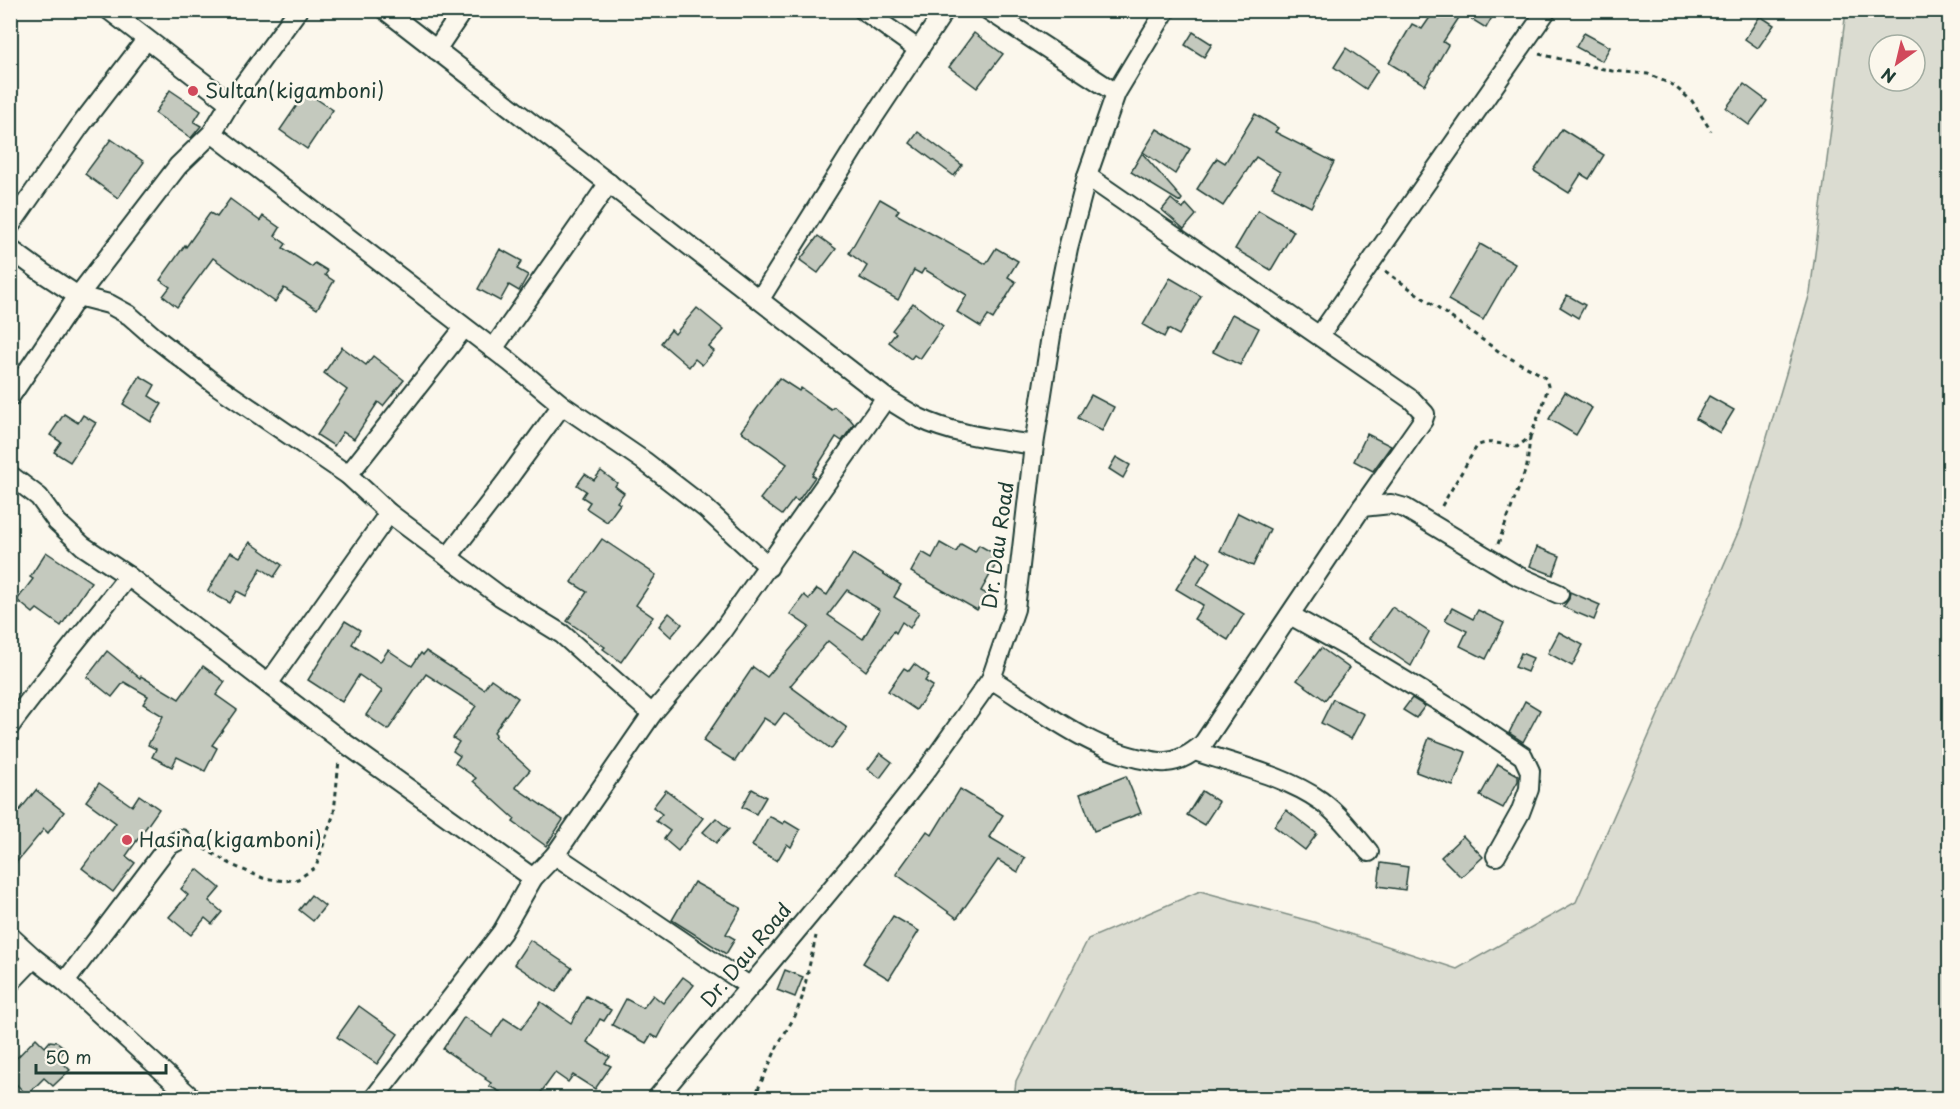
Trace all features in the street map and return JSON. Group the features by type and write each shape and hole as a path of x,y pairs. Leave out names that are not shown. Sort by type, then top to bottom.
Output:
{"street":[{"path":"109,10 230,103"},
{"path":"10,397 78,296 178,166 212,133 230,103 298,10"},
{"path":"385,10 886,398 919,418 946,428 1034,445"},
{"path":"436,50 463,10"},
{"path":"863,10 919,50"},
{"path":"760,299 871,121 945,10"},
{"path":"988,10 1116,93"},
{"name":"Dr. Dau Road","path":"657,1098 877,833 928,768 991,679 1015,609 1034,445 1053,323 1068,248 1087,176 1116,93 1166,10"},
{"path":"1320,335 1547,10"},
{"path":"10,226 80,126 146,40"},
{"path":"212,133 493,349 562,405 644,461 705,508 769,567"},
{"path":"991,679 1084,737 1110,750 1138,758 1166,762 1189,756 1203,744 1362,507 1424,420 1425,414 1412,400 1087,176"},
{"path":"493,349 609,183"},
{"path":"10,249 78,296 109,304 129,315 216,385 348,475 389,513 500,596 561,634 652,714"},
{"path":"348,475 464,328"},
{"path":"374,1098 502,932 533,878 555,855 652,714 720,634 886,398"},
{"path":"448,557 506,483 562,405"},
{"path":"10,475 39,497 57,522 83,546 128,576 342,741 533,878"},
{"path":"1362,507 1391,504 1428,521 1518,576 1559,594"},
{"path":"268,684 389,513"},
{"path":"10,726 42,682 128,576"},
{"path":"1290,615 1414,686 1523,756 1530,771 1529,789 1520,813 1496,856"},
{"path":"1195,751 1273,777 1321,801 1340,818 1369,852"},
{"path":"65,982 168,846 181,839"},
{"path":"555,855 749,986"},
{"path":"10,936 65,982 192,1098"},
{"path":"10,983 34,958"}],"path":[{"path":"1519,50 1612,71 1648,74 1672,85 1692,101 1711,131"},
{"path":"1371,262 1504,355 1546,379 1548,386 1544,405 1530,437 1527,466 1492,560"},
{"path":"1428,521 1443,506 1454,482 1477,446 1484,442 1493,442 1516,447 1530,437"},
{"path":"181,839 203,847 234,866 263,878 285,881 298,879 316,867 328,832 334,813 336,778 342,741"},
{"path":"754,1098 802,998 817,931"}],"shaded area":[{"path":"1846,11 1949,11 1949,1098 1014,1098 1016,1081 1088,939 1200,891 1317,923 1457,969 1576,902 1740,528 1810,293"}],"building":[{"path":"1435,10 1496,10 1486,28 1462,13 1443,42 1448,45 1425,85 1389,63 1412,24 1422,29"},
{"path":"1760,16 1774,25 1758,48 1745,39"},
{"path":"1193,32 1212,44 1204,57 1185,45"},
{"path":"974,33 1003,54 977,88 949,67"},
{"path":"1584,33 1610,47 1602,61 1576,47"},
{"path":"1346,48 1378,70 1366,89 1334,67"},
{"path":"1744,84 1767,101 1749,125 1726,108"},
{"path":"170,90 201,111 194,122 201,126 191,138 155,113"},
{"path":"306,92 333,110 307,149 280,130"},
{"path":"1255,114 1278,128 1275,132 1334,162 1311,207 1272,187 1280,172 1256,157 1223,206 1197,189 1217,158 1225,163"},
{"path":"1157,129 1190,149 1175,174 1143,152"},
{"path":"1562,129 1604,155 1589,179 1581,174 1569,193 1534,171"},
{"path":"918,132 962,165 954,176 910,143"},
{"path":"111,139 144,162 118,198 85,174"},
{"path":"1142,153 1182,199 1180,202 1131,172"},
{"path":"230,199 260,221 263,216 280,228 275,236 286,244 283,248 312,267 315,263 328,271 325,275 334,281 317,309 284,288 275,302 213,258 177,307 163,296 170,287 160,280 210,213 217,217"},
{"path":"880,199 899,210 896,214 986,264 996,248 1018,261 1008,277 1016,282 993,319 988,316 981,327 957,312 967,295 924,269 921,274 914,270 898,300 860,278 867,266 849,253"},
{"path":"1171,199 1183,209 1186,204 1196,215 1184,229 1162,210"},
{"path":"1258,210 1294,231 1271,270 1235,249"},
{"path":"818,236 836,249 818,273 800,260"},
{"path":"1480,244 1515,264 1483,320 1448,300"},
{"path":"500,249 522,261 517,269 528,275 519,291 509,285 500,301 478,289"},
{"path":"1170,278 1201,296 1179,335 1168,329 1164,337 1143,325"},
{"path":"1567,295 1585,305 1578,318 1560,307"},
{"path":"913,303 943,326 920,359 914,355 911,359 889,342 896,333 892,330"},
{"path":"697,308 724,330 709,347 714,351 702,365 695,359 689,367 661,343 671,330 675,334"},
{"path":"1232,314 1259,328 1240,365 1213,352"},
{"path":"342,347 366,365 373,356 404,380 383,406 378,402 354,439 343,432 334,446 317,435 347,390 324,373"},
{"path":"140,376 155,385 149,396 162,404 151,422 123,404"},
{"path":"779,378 799,391 801,388 831,409 834,407 854,424 842,441 836,437 812,475 815,477 798,501 794,499 782,515 760,499 787,464 741,431"},
{"path":"1565,392 1592,408 1576,435 1549,419"},
{"path":"1091,395 1114,407 1102,431 1078,418"},
{"path":"1709,396 1734,410 1720,433 1696,419"},
{"path":"64,414 78,423 83,415 96,423 70,462 54,452 61,442 50,435"},
{"path":"1367,434 1391,446 1373,471 1354,461"},
{"path":"1116,457 1130,465 1123,478 1109,469"},
{"path":"601,471 617,483 615,486 624,493 617,502 620,504 607,522 586,508 590,502 582,497 586,491 577,485 585,474 594,480"},
{"path":"1238,513 1270,529 1253,566 1220,551"},
{"path":"602,539 656,575 636,605 653,617 621,662 603,649 605,647 567,621 587,592 571,582"},
{"path":"250,542 282,565 274,577 261,568 246,596 237,591 230,603 208,591 230,552 240,557"},
{"path":"940,543 956,552 961,544 975,552 979,545 1000,557 981,591 987,594 977,610 911,572 922,552 932,558"},
{"path":"1537,547 1560,556 1553,575 1530,566"},
{"path":"46,552 91,582 61,626 37,609 33,613 17,600 33,579 30,577"},
{"path":"1198,553 1211,562 1197,585 1244,614 1228,640 1194,619 1203,605 1176,589"},
{"path":"853,554 901,585 894,597 919,612 910,628 902,622 866,671 828,641 790,686 847,728 831,749 784,713 775,725 764,718 735,761 703,741 753,667 767,677 809,627 790,614 804,595 809,599 817,589 827,595","holes":["847,590 880,610 863,639 828,615"]},
{"path":"1570,592 1600,605 1594,620 1563,607 1569,599"},
{"path":"1392,607 1429,632 1411,666 1370,638"},
{"path":"1452,608 1473,619 1478,610 1504,623 1486,659 1460,646 1467,631 1445,620"},
{"path":"669,613 682,624 671,637 659,626"},
{"path":"345,621 360,630 352,644 380,662 388,650 412,666 421,653 423,655 426,651 484,689 491,679 518,698 494,732 496,734 494,737 530,770 515,787 563,820 546,846 513,822 515,819 473,781 476,778 455,763 460,756 453,751 459,742 453,738 476,706 426,674 388,730 366,715 382,691 359,675 342,702 308,680"},
{"path":"1559,632 1583,645 1572,666 1548,653"},
{"path":"1321,648 1349,668 1325,700 1297,680"},
{"path":"107,651 140,678 141,676 179,699 203,666 225,682 216,695 237,710 212,745 217,748 205,771 177,757 172,767 152,757 156,749 148,745 163,716 143,704 148,696 124,682 112,697 87,677"},
{"path":"1521,653 1533,658 1527,672 1515,667"},
{"path":"914,664 929,675 925,681 933,686 916,710 888,691 904,668 909,671"},
{"path":"1412,698 1425,706 1416,718 1403,710"},
{"path":"1333,699 1364,714 1351,739 1321,723"},
{"path":"1525,701 1540,710 1523,742 1509,733"},
{"path":"1429,738 1466,752 1453,786 1416,772"},
{"path":"880,753 892,762 880,778 868,769"},
{"path":"1498,764 1518,775 1518,781 1503,808 1480,796"},
{"path":"1126,776 1141,813 1094,831 1080,794"},
{"path":"99,783 132,806 139,795 159,809 126,856 135,863 113,892 82,868 116,823 86,801"},
{"path":"752,789 766,797 756,814 742,807"},
{"path":"960,789 1003,815 989,837 1025,858 1018,872 998,860 957,918 896,874 927,831 932,835"},
{"path":"36,790 64,812 48,833 44,829 10,870 10,822"},
{"path":"666,790 703,818 678,851 664,839 670,831 656,821 662,814 653,807"},
{"path":"1202,791 1219,802 1204,825 1187,815"},
{"path":"1286,810 1317,834 1305,850 1274,826"},
{"path":"769,816 783,824 785,821 800,830 791,847 787,844 777,861 752,846"},
{"path":"716,818 729,829 716,843 703,832"},
{"path":"1463,836 1483,857 1461,877 1441,857"},
{"path":"1381,863 1408,867 1405,890 1378,886"},
{"path":"197,869 220,888 209,901 222,912 212,924 205,918 191,935 169,917 188,895 181,889"},
{"path":"694,882 741,908 726,934 735,939 726,954 672,920"},
{"path":"311,895 325,906 313,921 299,910"},
{"path":"893,916 919,931 889,979 863,963"},
{"path":"530,940 572,968 556,992 514,964"},
{"path":"785,970 803,977 795,997 777,990"},
{"path":"683,977 694,985 670,1016 658,1038 651,1035 646,1043 612,1025 626,999 643,1008 653,995 663,1003"},
{"path":"586,996 611,1010 604,1021 600,1019 587,1042 610,1057 605,1063 611,1066 595,1089 573,1075 568,1082 555,1073 537,1098 511,1098 489,1086 491,1083 486,1078 443,1049 464,1017 492,1036 504,1018 521,1029 541,1002 571,1023"},
{"path":"359,1006 398,1034 377,1064 337,1037"},
{"path":"36,1038 45,1047 50,1041 57,1042 65,1048 59,1059 70,1070 53,1086 44,1078 27,1095 10,1078 10,1065"}],"place":[{"name":"Sultan(kigamboni)","path":"193,91"},
{"name":"Hasina(kigamboni)","path":"127,840"}]}
